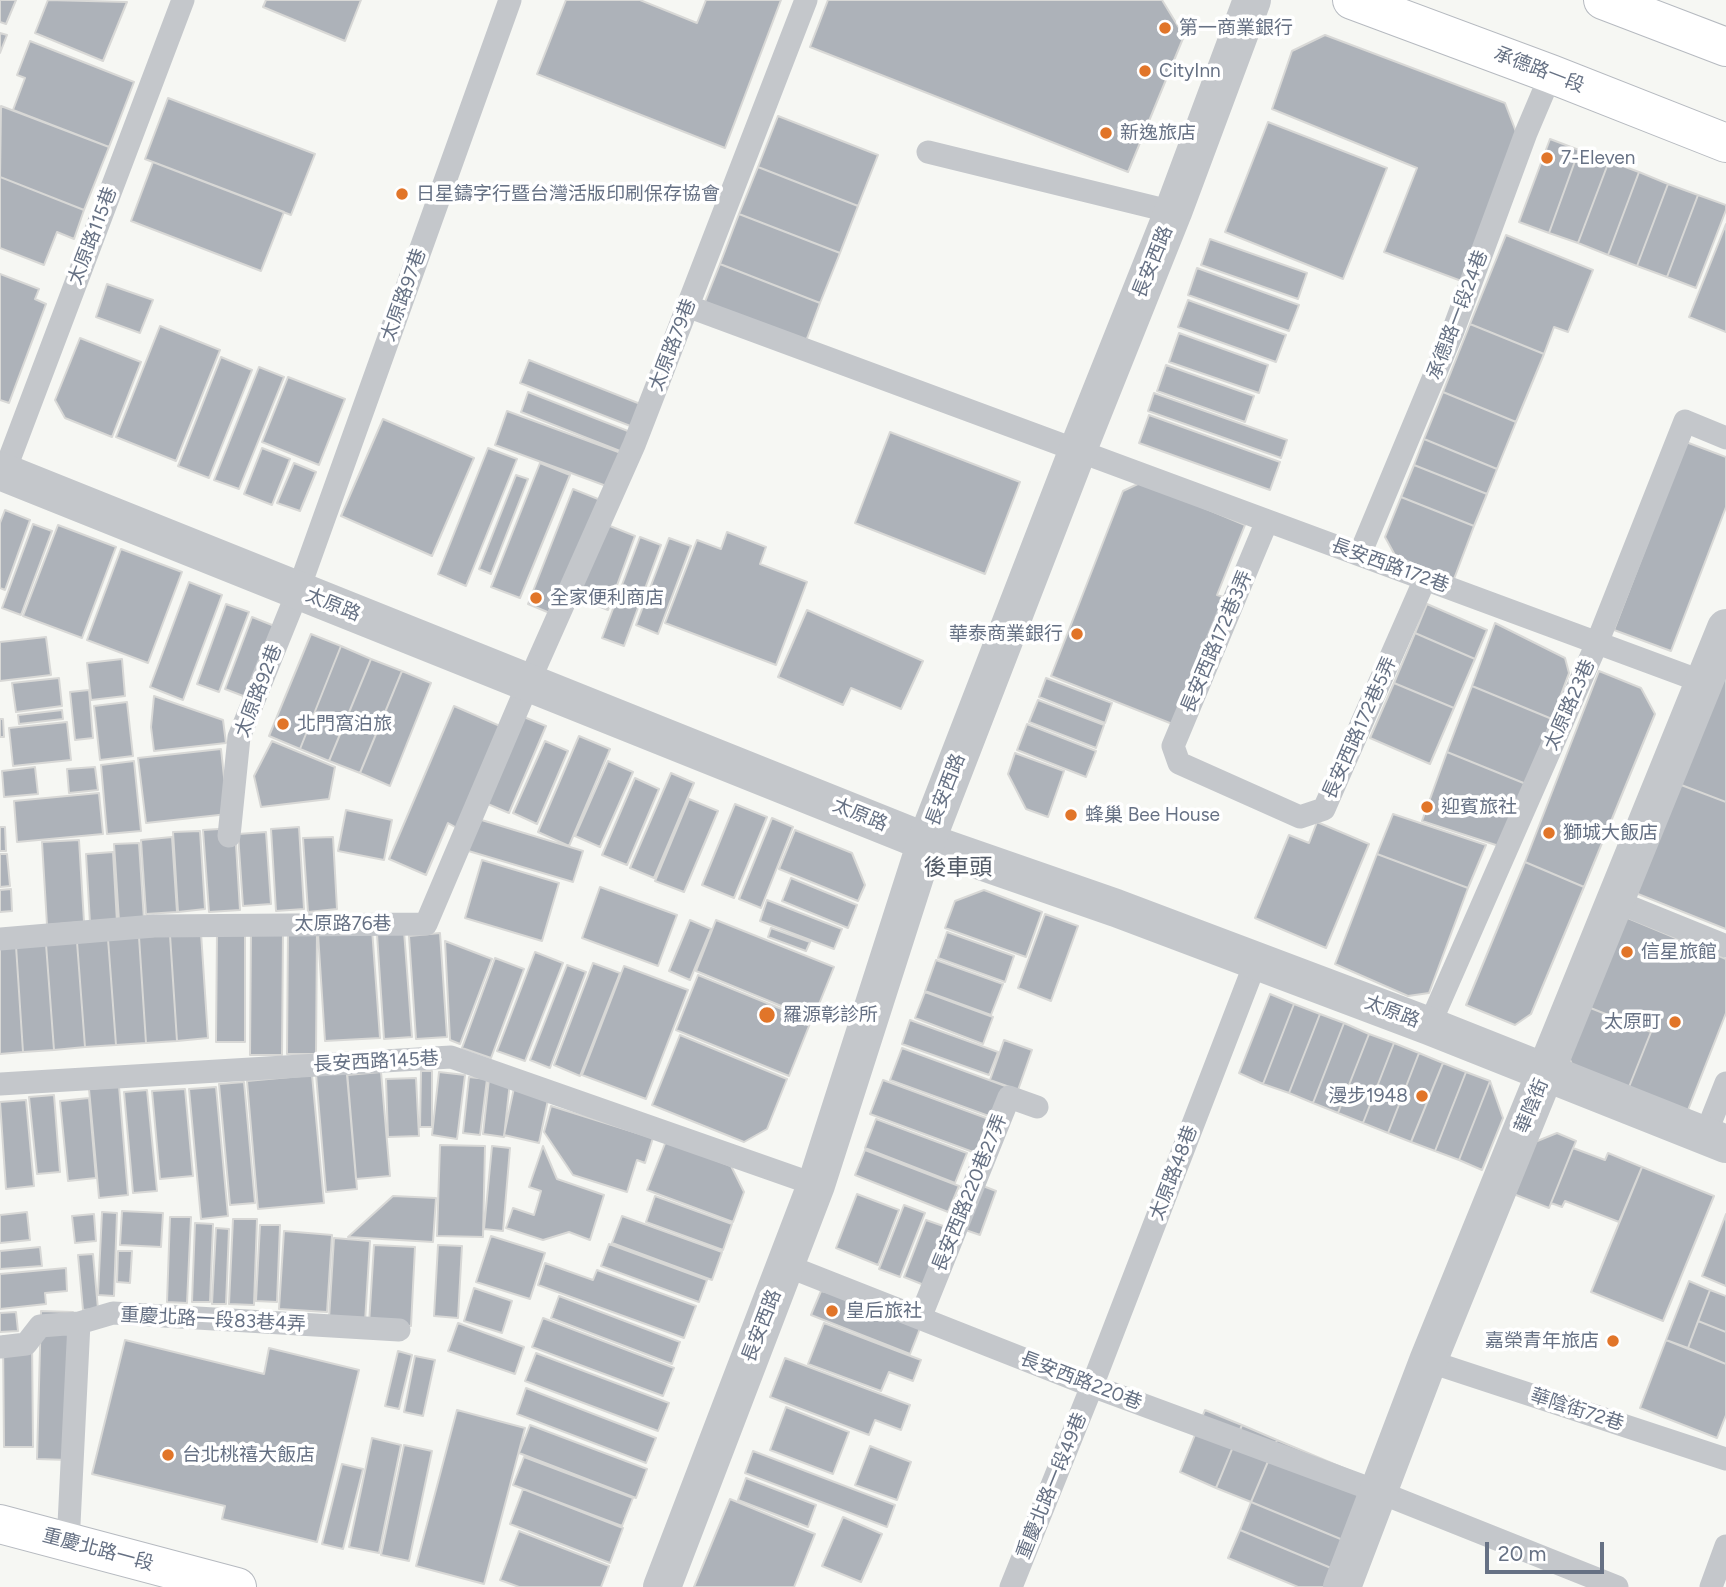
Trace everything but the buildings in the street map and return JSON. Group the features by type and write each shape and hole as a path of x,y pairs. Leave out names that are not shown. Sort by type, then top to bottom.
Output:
{"main road":[{"name":"承德路一段","path":"1352,0 1726,143"},
{"path":"1603,0 1726,47"},
{"name":"重慶北路一段","path":"0,1524 237,1587"}],"street":[{"name":"長安西路","path":"662,1587 816,1185 926,842 1173,212 1252,0"},
{"name":"太原路","path":"2,472 926,842 1116,908 1429,1026 1716,1140"},
{"name":"華陰街","path":"1342,1587 1428,1362 1726,628"}],"lane":[{"name":"太原路115巷","path":"2,472 183,0"},
{"name":"太原路97巷","path":"298,590 510,0"},
{"name":"太原路79巷","path":"528,684 634,445 806,0"},
{"name":"承德路一段24巷","path":"1360,554 1453,331 1526,133 1551,74"},
{"path":"928,152 1173,212"},
{"name":"長安西路172巷","path":"687,306 1703,682"},
{"name":"太原路23巷","path":"1429,1026 1597,643 1685,421 1726,438"},
{"name":"長安西路172巷3弄","path":"1179,763 1173,746 1267,521"},
{"name":"長安西路172巷5弄","path":"1179,763 1300,817 1324,809 1425,579"},
{"name":"太原路92巷","path":"229,836 239,737 298,590"},
{"name":"太原路76巷","path":"0,939 154,926 426,924 528,684"},
{"path":"1615,901 1726,946"},
{"name":"太原路48巷","path":"1092,1386 1256,961"},
{"name":"長安西路145巷","path":"0,1084 451,1057 816,1185"},
{"path":"1716,1140 1726,1083"},
{"name":"長安西路220巷27弄","path":"920,1318 1009,1097 1037,1107"},
{"name":"長安西路220巷","path":"785,1265 1092,1386 1380,1492 1617,1587"},
{"name":"重慶北路一段83巷4弄","path":"0,1346 26,1344 40,1326 79,1323 113,1313 399,1330"},
{"path":"67,1542 79,1323"},
{"name":"華陰街72巷","path":"1428,1362 1726,1459"},
{"name":"重慶北路一段49巷","path":"1012,1587 1092,1386"},
{"path":"1711,1587 1726,1546"}],"place":[{"name":"第一商業銀行","path":"1165,28"},
{"name":"CityInn","path":"1145,71"},
{"name":"新逸旅店","path":"1106,133"},
{"name":"7-Eleven","path":"1547,158"},
{"name":"日星鑄字行暨台灣活版印刷保存協會","path":"402,194"},
{"name":"全家便利商店","path":"536,598"},
{"name":"華泰商業銀行","path":"1077,634"},
{"name":"北門窩泊旅","path":"283,724"},
{"name":"迎賓旅社","path":"1427,807"},
{"name":"蜂巢 Bee House","path":"1071,815"},
{"name":"獅城大飯店","path":"1549,833"},
{"name":"信星旅館","path":"1627,952"},
{"name":"羅源彰診所","path":"767,1015"},
{"name":"太原町","path":"1675,1022"},
{"name":"漫步1948","path":"1422,1096"},
{"name":"皇后旅社","path":"832,1311"},
{"name":"嘉榮青年旅店","path":"1613,1341"},
{"name":"台北桃禧大飯店","path":"168,1455"}],"district":[{"name":"後車頭","path":"958,868"}]}
